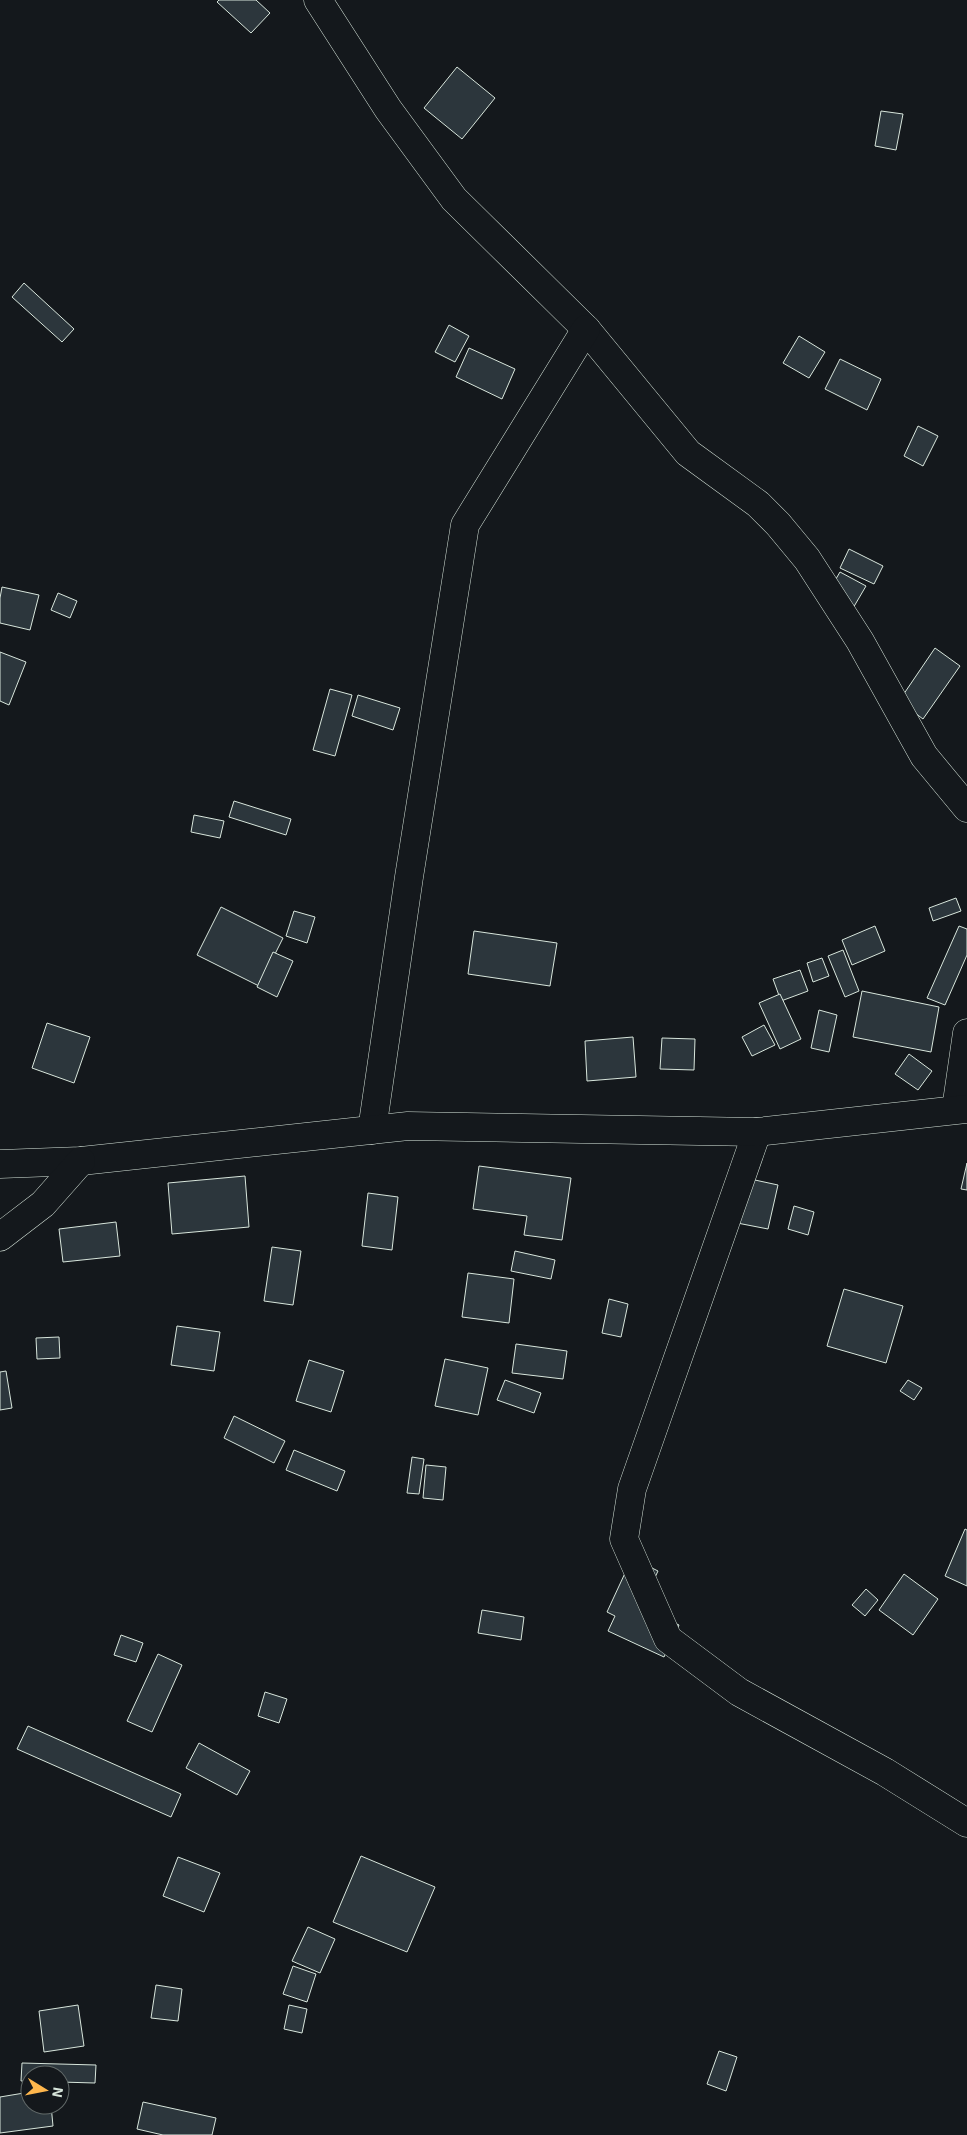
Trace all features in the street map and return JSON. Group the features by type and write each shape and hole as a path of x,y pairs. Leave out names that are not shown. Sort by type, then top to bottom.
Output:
{"street":[{"path":"318,0 388,109 454,199 586,329 688,453 758,504 778,524 806,559 860,641 924,756 967,808"},
{"path":"372,1130 409,877 465,525 586,329"},
{"path":"0,1164 81,1161 408,1126 757,1132 961,1109 967,1033"},
{"path":"757,1132 638,1470 632,1489 624,1539 668,1639 739,1692 885,1772 967,1823"},
{"path":"0,1237 44,1204 81,1161"}],"building":[{"path":"219,0 256,0 270,13 251,33 217,2"},
{"path":"457,67 495,98 462,139 424,108"},
{"path":"881,111 903,114 896,150 875,146"},
{"path":"24,283 74,329 62,342 12,297"},
{"path":"449,325 469,336 455,362 435,352"},
{"path":"799,336 825,352 809,378 783,363"},
{"path":"469,348 515,369 502,399 456,377"},
{"path":"840,359 881,379 867,410 825,389"},
{"path":"918,426 938,436 923,466 904,456"},
{"path":"849,549 883,566 874,584 840,568"},
{"path":"840,572 866,586 849,615 823,601"},
{"path":"2,587 39,595 30,630 0,623"},
{"path":"58,593 77,601 70,618 51,610"},
{"path":"935,648 960,666 923,719 899,701"},
{"path":"0,652 26,662 9,705 0,701"},
{"path":"330,689 352,695 335,756 313,750"},
{"path":"358,695 400,708 393,730 352,716"},
{"path":"234,801 291,819 286,835 229,817"},
{"path":"194,815 224,821 220,838 191,832"},
{"path":"956,898 961,911 933,921 929,908"},
{"path":"221,907 283,938 259,986 197,955"},
{"path":"294,911 315,917 307,943 286,936"},
{"path":"875,926 885,951 852,965 842,940"},
{"path":"959,926 967,929 967,955 945,1005 927,998"},
{"path":"474,931 557,943 550,986 468,974"},
{"path":"843,950 859,991 845,997 828,956"},
{"path":"273,952 293,961 277,997 257,987"},
{"path":"822,958 829,976 813,982 807,963"},
{"path":"800,970 808,991 781,1001 773,979"},
{"path":"862,991 939,1007 931,1052 853,1037"},
{"path":"780,994 801,1039 780,1049 759,1003"},
{"path":"819,1010 837,1015 829,1052 811,1048"},
{"path":"47,1023 90,1037 74,1083 32,1068"},
{"path":"764,1025 775,1045 752,1056 742,1037"},
{"path":"633,1037 636,1077 587,1081 585,1041"},
{"path":"662,1038 695,1039 694,1070 660,1069"},
{"path":"909,1054 932,1071 918,1090 895,1074"},
{"path":"967,1163 967,1190 961,1189"},
{"path":"479,1166 571,1178 562,1240 524,1235 527,1216 473,1209"},
{"path":"245,1176 249,1227 172,1234 168,1183"},
{"path":"741,1177 778,1185 768,1229 732,1222"},
{"path":"368,1193 398,1197 392,1250 362,1246"},
{"path":"794,1206 814,1212 808,1235 788,1229"},
{"path":"116,1222 120,1256 63,1262 59,1229"},
{"path":"272,1247 301,1251 293,1305 264,1301"},
{"path":"515,1251 555,1260 551,1279 511,1271"},
{"path":"468,1273 514,1279 509,1323 462,1317"},
{"path":"844,1289 903,1306 886,1363 827,1346"},
{"path":"609,1299 628,1304 621,1337 602,1333"},
{"path":"177,1326 220,1332 214,1371 171,1365"},
{"path":"59,1337 60,1358 37,1359 36,1338"},
{"path":"516,1344 567,1351 563,1379 512,1373"},
{"path":"445,1359 488,1368 478,1415 435,1406"},
{"path":"309,1360 344,1371 331,1412 296,1401"},
{"path":"6,1371 12,1408 0,1410 0,1372"},
{"path":"505,1380 541,1393 534,1413 497,1400"},
{"path":"908,1380 922,1388 914,1400 900,1391"},
{"path":"234,1416 285,1441 274,1463 224,1438"},
{"path":"294,1450 345,1471 337,1491 286,1470"},
{"path":"412,1457 424,1459 419,1494 407,1493"},
{"path":"426,1465 446,1467 443,1500 423,1498"},
{"path":"965,1529 967,1530 967,1586 945,1576"},
{"path":"632,1558 658,1571 641,1607 679,1625 664,1657 608,1631 615,1616 607,1612"},
{"path":"904,1574 938,1599 913,1635 879,1610"},
{"path":"866,1589 878,1600 865,1616 852,1605"},
{"path":"482,1610 524,1617 521,1640 478,1633"},
{"path":"121,1635 143,1643 136,1662 114,1655"},
{"path":"158,1654 182,1665 152,1732 127,1721"},
{"path":"265,1692 287,1699 279,1723 258,1716"},
{"path":"28,1726 181,1794 171,1817 17,1749"},
{"path":"199,1743 250,1771 237,1795 186,1768"},
{"path":"361,1856 435,1887 407,1952 333,1922"},
{"path":"178,1857 220,1873 204,1912 163,1896"},
{"path":"308,1927 335,1939 320,1973 292,1961"},
{"path":"293,1966 316,1974 307,2002 283,1994"},
{"path":"156,1985 182,1989 178,2021 151,2018"},
{"path":"78,2005 84,2046 44,2052 39,2011"},
{"path":"289,2005 307,2009 302,2033 284,2029"},
{"path":"719,2051 737,2057 726,2091 707,2084"},
{"path":"22,2063 96,2065 95,2083 70,2082 70,2065 22,2065"},
{"path":"20,2094 20,2115 52,2115 53,2126 0,2133 0,2097"},
{"path":"143,2102 216,2118 212,2135 163,2135 137,2129"}]}
